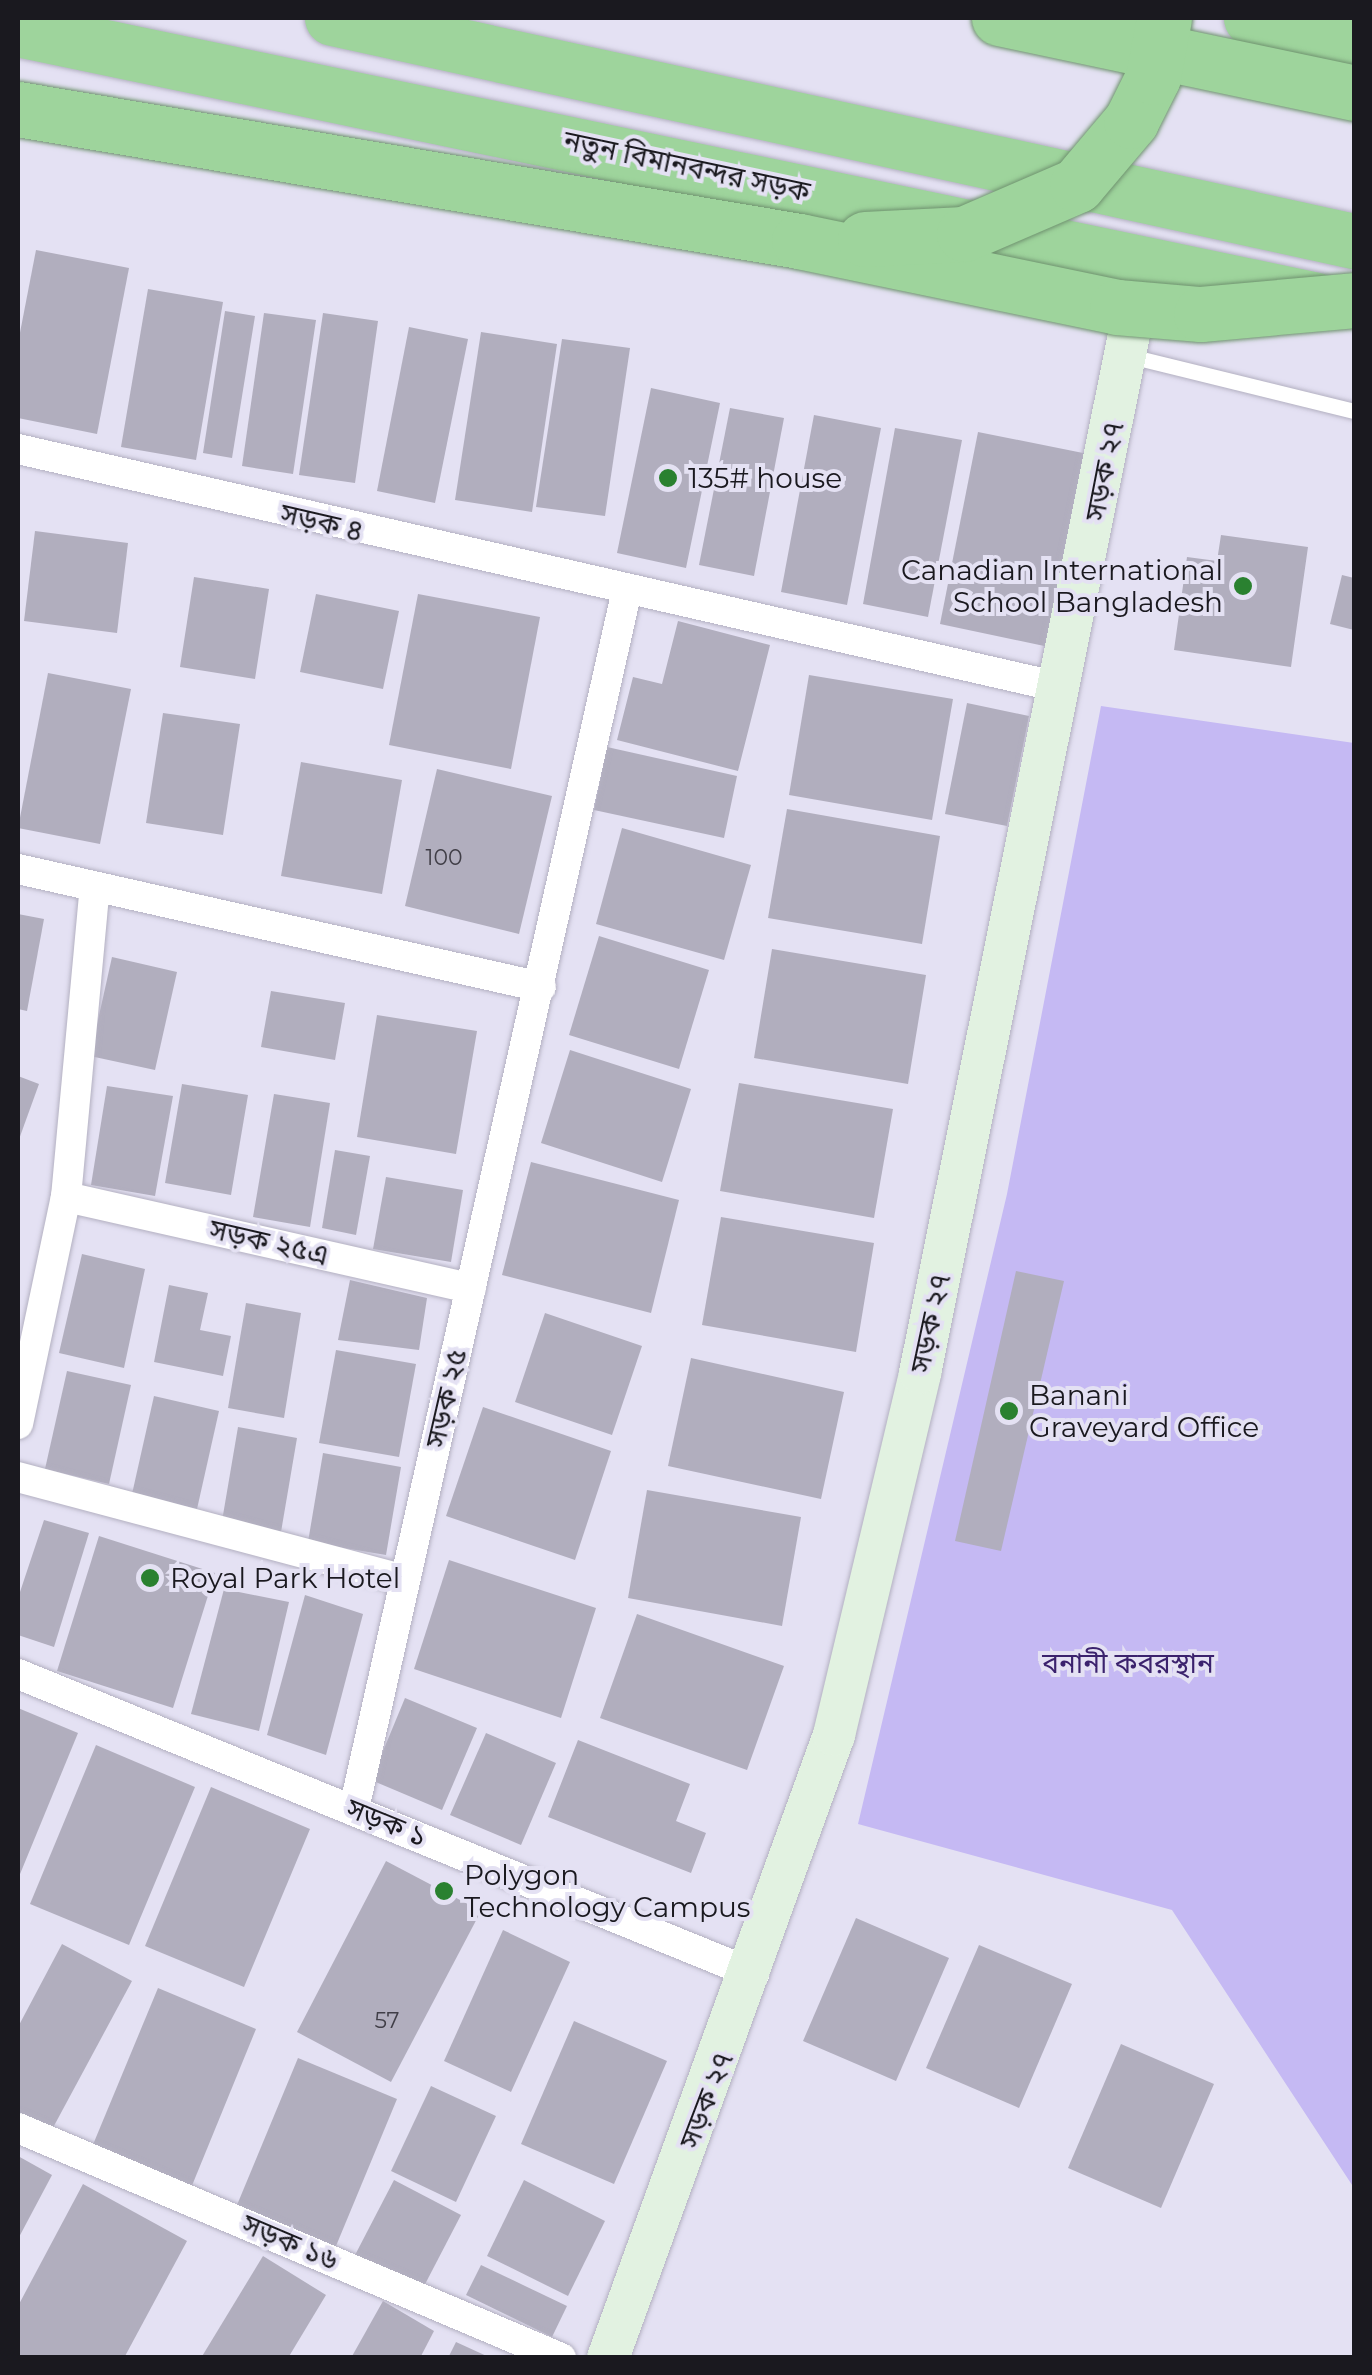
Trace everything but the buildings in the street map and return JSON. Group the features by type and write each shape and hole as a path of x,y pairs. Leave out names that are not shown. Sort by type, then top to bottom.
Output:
{"highway":[{"path":"332,18 1354,241"},
{"path":"999,18 1354,93"},
{"path":"799,241 964,234 1046,206 1108,155 1131,121 1153,77 1164,18"},
{"path":"1251,18 1354,40"},
{"name":"নতুন বিমানবন্দর সড়ক","path":"18,30 1144,260 1354,309"},
{"path":"18,109 799,241 1117,307 1201,314 1354,300"},
{"path":"1144,260 1158,197"}],"street":[{"name":"সড়ক ২৭","path":"608,2358 754,1974 834,1735 1063,688 1144,260"},
{"name":"সড়ক ৪","path":"18,450 626,594 1063,688"},
{"name":"সড়ক ২৫","path":"354,1808 626,594"},
{"path":"18,870 541,987"},
{"path":"18,1424 66,1196 95,887"},
{"name":"সড়ক ২৫এ","path":"66,1196 471,1288"},
{"path":"18,1477 406,1580"},
{"name":"সড়ক ১","path":"18,1674 754,1974"},
{"name":"সড়ক ১৬","path":"18,2128 562,2358"}],"lane":[{"path":"1126,355 1354,411"}],"green space":[{"name":"বনানী কবরস্থান","path":"1101,706 1354,743 1354,2188 1172,1910 858,1824 1007,1194"}],"place":[{"name":"135# house","path":"668,478"},
{"name":"Canadian International School Bangladesh","path":"1243,586"},
{"name":"Banani Graveyard Office","path":"1009,1411"},
{"name":"Royal Park Hotel","path":"150,1578"},
{"name":"Polygon Technology Campus","path":"444,1891"}]}
